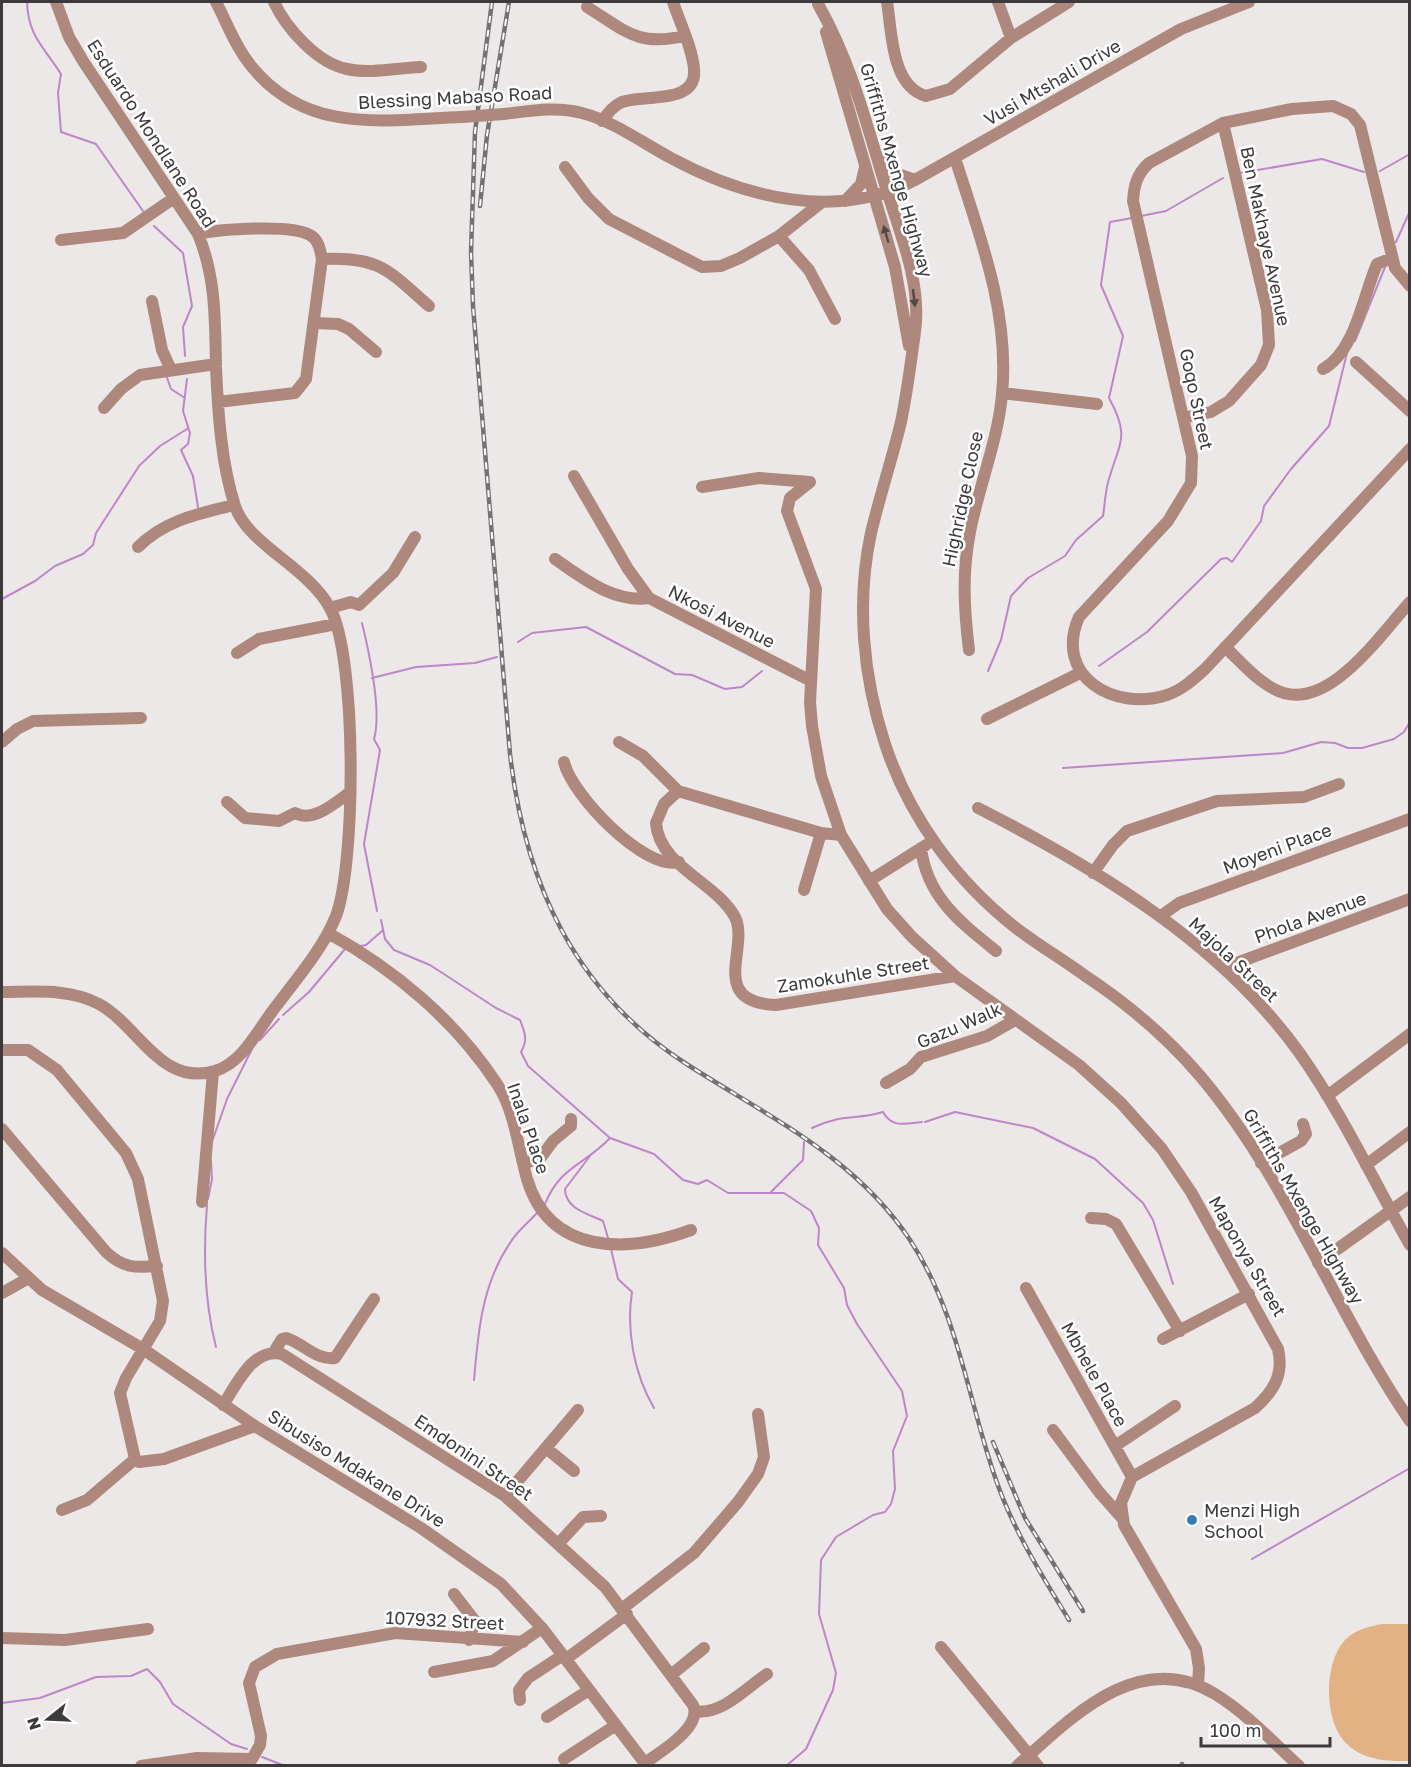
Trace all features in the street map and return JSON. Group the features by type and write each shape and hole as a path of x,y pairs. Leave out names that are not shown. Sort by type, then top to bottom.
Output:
{"street":[{"name":"Esduardo Mondlane Road","path":"56,2 69,37 198,234 211,268 214,290 218,402 234,505 247,527 306,576 330,608 336,624 348,707 350,793 343,880 337,913 328,933 249,1044 232,1062 213,1072"},
{"name":"Blessing Mabaso Road","path":"216,2 251,66 286,99 322,114 354,121 567,110 602,121 688,167 726,184 774,196 822,202 882,196"},
{"path":"274,2 286,22 316,54 331,63 346,69 421,67"},
{"path":"602,121 611,110 624,102 669,96 691,86 695,72 673,2"},
{"path":"887,2 899,70 910,88 918,94 934,95 950,89 1011,38 1069,2"},
{"path":"998,2 1011,38"},
{"name":"Vusi Mtshali Drive","path":"882,196 955,158 1181,29 1249,2"},
{"name":"Griffiths Mxenge Highway","path":"817,3 843,54 873,143 902,295 910,353 901,421 870,536 863,621 870,684 885,746 905,792 933,841 970,886 1005,919 1110,993 1161,1034 1229,1112 1261,1163 1410,1421"},
{"name":"Griffiths Mxenge Highway","path":"817,3 866,164 882,196"},
{"path":"586,7 641,39 660,41 684,36"},
{"name":"Goqo Street","path":"1080,673 1072,637 1079,616 1168,521 1188,491 1191,477 1191,456 1183,418 1136,218 1134,190 1137,177 1149,163 1222,123 1323,105 1342,109 1351,114 1363,136 1395,268 1410,286"},
{"name":"Ben Makhaye Avenue","path":"1183,418 1211,412 1229,401 1261,365 1269,345 1267,310 1222,123"},
{"path":"873,143 881,161 892,172 915,180"},
{"name":"Highridge Close","path":"955,158 995,284 1000,325 1002,393 988,470 970,530 963,575 969,650"},
{"path":"845,201 861,184 866,164"},
{"path":"565,167 588,198 609,219 693,264 721,266 780,236 822,202"},
{"path":"61,240 123,233 174,198"},
{"path":"198,234 245,228 302,232 319,243 322,259 306,379 295,393 218,402"},
{"path":"780,236 809,270 835,319"},
{"path":"322,259 352,258 385,267 429,306"},
{"path":"1323,369 1335,363 1351,336 1377,264 1392,258"},
{"path":"152,301 162,350 171,370"},
{"path":"315,323 343,327 376,352"},
{"path":"1356,362 1410,411"},
{"path":"107,405 140,375 216,364"},
{"path":"1002,393 1097,404"},
{"path":"987,719 1080,673 1099,689 1111,695 1151,699 1181,688 1205,669 1410,448"},
{"name":"Nkosi Avenue","path":"574,476 628,569 649,598 810,681"},
{"name":"Maponya Street","path":"702,487 759,478 810,482 790,498 787,511 816,589 810,702 821,776 841,835 887,909 912,937 954,976 1095,1079 1162,1149 1191,1192 1275,1340 1280,1360 1278,1379 1272,1390 1255,1408 1132,1477"},
{"path":"138,547 154,532 173,522 234,505"},
{"path":"330,608 351,602 359,605 393,573 415,537"},
{"path":"555,559 590,583 615,595 631,599 649,598"},
{"path":"1225,647 1272,688 1298,696 1314,693 1339,678 1410,602"},
{"path":"237,653 259,639 336,624"},
{"path":"2,742 17,729 33,721 141,718"},
{"path":"619,742 643,756 678,791 821,833 841,835"},
{"path":"564,762 577,792 618,834 655,860 667,864 679,862"},
{"path":"1093,873 1113,845 1127,831 1217,801 1304,797 1339,784"},
{"name":"Zamokuhle Street","path":"678,791 664,804 656,823 663,845 724,903 735,918 739,939 734,960 738,986 747,997 759,1003 776,1005 954,976"},
{"path":"227,802 246,818 279,821 295,813 301,817 311,816 350,793"},
{"name":"Majola Street","path":"978,808 1034,836 1161,916 1223,968 1279,1028 1327,1095 1410,1245"},
{"name":"Moyeni Place","path":"1161,916 1179,903 1410,819"},
{"path":"804,890 821,833"},
{"path":"869,881 933,841"},
{"path":"921,848 926,874 937,897 965,926 996,951"},
{"name":"Phola Avenue","path":"1223,968 1410,899"},
{"name":"Inala Place","path":"328,933 359,950 431,1006 469,1046 502,1093 534,1197 550,1221 571,1235 600,1244 649,1242 691,1230"},
{"path":"2,992 64,992 82,997 99,1005 119,1019 170,1068 195,1073 213,1072 202,1202"},
{"name":"Gazu Walk","path":"886,1083 910,1069 921,1058 987,1036 1015,1020"},
{"path":"1327,1095 1410,1034"},
{"path":"2,1050 28,1050 48,1062 65,1078 126,1153 141,1190 157,1266 162,1311 160,1321 120,1394 135,1459 140,1462 164,1459 255,1426"},
{"path":"524,1164 542,1156 553,1141 571,1126 571,1119"},
{"path":"1261,1163 1301,1141 1306,1134 1303,1124"},
{"path":"2,1129 106,1252 123,1266 139,1268 157,1266"},
{"path":"1366,1165 1410,1132"},
{"path":"1318,1263 1410,1197"},
{"path":"1091,1218 1111,1220 1116,1224 1180,1331"},
{"name":"Sibusiso Mdakane Drive","path":"2,1253 27,1279 479,1567 501,1584 542,1628 646,1764"},
{"path":"2,1293 27,1279"},
{"name":"Mbhele Place","path":"1026,1288 1132,1477"},
{"path":"1163,1339 1249,1294"},
{"path":"223,1405 252,1363 262,1355 274,1352 282,1339 286,1338 328,1360 335,1358 374,1299"},
{"name":"Emdonini Street","path":"274,1352 282,1354 333,1384 505,1496 606,1587 696,1711"},
{"path":"1115,1446 1175,1406"},
{"path":"505,1496 578,1410"},
{"path":"520,1701 519,1690 528,1678 565,1657 625,1611 694,1552 738,1502 758,1474 764,1457 758,1414"},
{"path":"1053,1430 1099,1492 1122,1518 1193,1642 1199,1668 1198,1685"},
{"path":"546,1448 574,1471"},
{"path":"62,1510 87,1500 135,1459"},
{"path":"1122,1518 1122,1495 1132,1477"},
{"path":"559,1543 583,1517 601,1516"},
{"path":"454,1594 475,1621 469,1640"},
{"path":"434,1672 493,1661 542,1628"},
{"path":"2,1638 65,1640 148,1629"},
{"name":"107932 Street","path":"141,1766 197,1758 252,1759 260,1745 261,1736 249,1683 255,1667 277,1654 385,1634 523,1642"},
{"path":"941,1647 1038,1766"},
{"path":"671,1675 704,1648"},
{"path":"646,1764 685,1732 693,1723 696,1711 707,1713 717,1710 766,1674"},
{"path":"1017,1766 1089,1704 1109,1692 1138,1682 1155,1680 1198,1685 1242,1713 1299,1766"},
{"path":"547,1717 589,1690"},
{"path":"564,1759 616,1725"}],"shaded area":[{"path":"1382,1624 1409,1624 1409,1761 1378,1759 1356,1751 1340,1736 1334,1724 1331,1709 1330,1678 1338,1650 1353,1633"}],"waterway":[{"path":"27,2 30,24 34,33 61,74 58,93 61,132 96,144 143,211"},
{"path":"1380,171 1410,154"},
{"path":"1240,173 1322,159 1364,172"},
{"path":"1141,216 1166,211 1223,178"},
{"path":"1396,242 1410,211"},
{"path":"988,671 1001,640 1011,596 1028,578 1065,556 1076,540 1103,516 1108,484 1121,438 1119,421 1109,398 1123,336 1101,285 1110,222 1132,218"},
{"path":"154,226 183,253 192,306 183,327 185,356"},
{"path":"1355,341 1385,267"},
{"path":"1099,666 1147,632 1221,559 1227,558 1232,562 1261,521 1264,506 1291,469 1329,426 1347,353"},
{"path":"166,375 171,389 185,398"},
{"path":"187,379 183,411 190,433 188,444 181,450 193,476 198,507"},
{"path":"2,599 35,581 55,566 83,554 93,545 96,533 139,466 160,446 187,429"},
{"path":"362,623 376,698 374,739 380,750 364,844 377,911"},
{"path":"518,642 532,633 586,627 675,674 692,675 725,689 742,687 762,671"},
{"path":"372,678 416,667 475,663 497,657"},
{"path":"1063,768 1283,753 1321,742 1335,743 1348,748 1362,748 1394,739 1404,732 1410,722"},
{"path":"381,920 385,939 394,950 430,965 496,1008 520,1020 525,1036 521,1052 528,1066 610,1138 654,1154 683,1180 698,1184 707,1180 728,1193 784,1193 811,1211 819,1228 818,1245 844,1288 847,1305 857,1324 902,1391 907,1416 893,1451 895,1489 891,1504 885,1512 873,1515 836,1537 821,1560 819,1614 836,1673 833,1690 806,1749 786,1766"},
{"path":"360,946 366,945 382,931"},
{"path":"283,1015 309,992 345,949"},
{"path":"260,1040 279,1019"},
{"path":"213,1139 227,1099 252,1049"},
{"path":"812,1128 831,1121 883,1112 890,1121 895,1123 922,1122"},
{"path":"925,1122 955,1112 1033,1128 1095,1159 1143,1203 1153,1220 1173,1284"},
{"path":"545,1204 558,1181 610,1138"},
{"path":"771,1192 803,1160 804,1142"},
{"path":"590,1156 565,1189 566,1196 573,1206 603,1221 608,1238"},
{"path":"208,1199 212,1179 211,1160"},
{"path":"207,1205 206,1276 209,1312 216,1347"},
{"path":"474,1380 483,1309 493,1275 513,1239 538,1212"},
{"path":"611,1249 618,1279 632,1292 630,1321 633,1352 641,1381 654,1408"},
{"path":"1252,1559 1410,1468"},
{"path":"2,1703 40,1698 96,1677 131,1676 147,1669 160,1682 173,1704 231,1744 247,1749"},
{"path":"262,1757 285,1766"}],"railway":[{"path":"492,2 475,132 471,252 473,306 510,754 517,802 528,847 543,891 562,931 586,969 615,1004 649,1036 688,1065 779,1121 837,1162 864,1185 910,1240 940,1296 951,1326 985,1447 1002,1496 1028,1550 1069,1620"},
{"path":"480,206 487,135 509,2"},
{"path":"993,1442 1025,1518 1083,1611"}],"place":[{"name":"Menzi High School","path":"1192,1520"}]}
